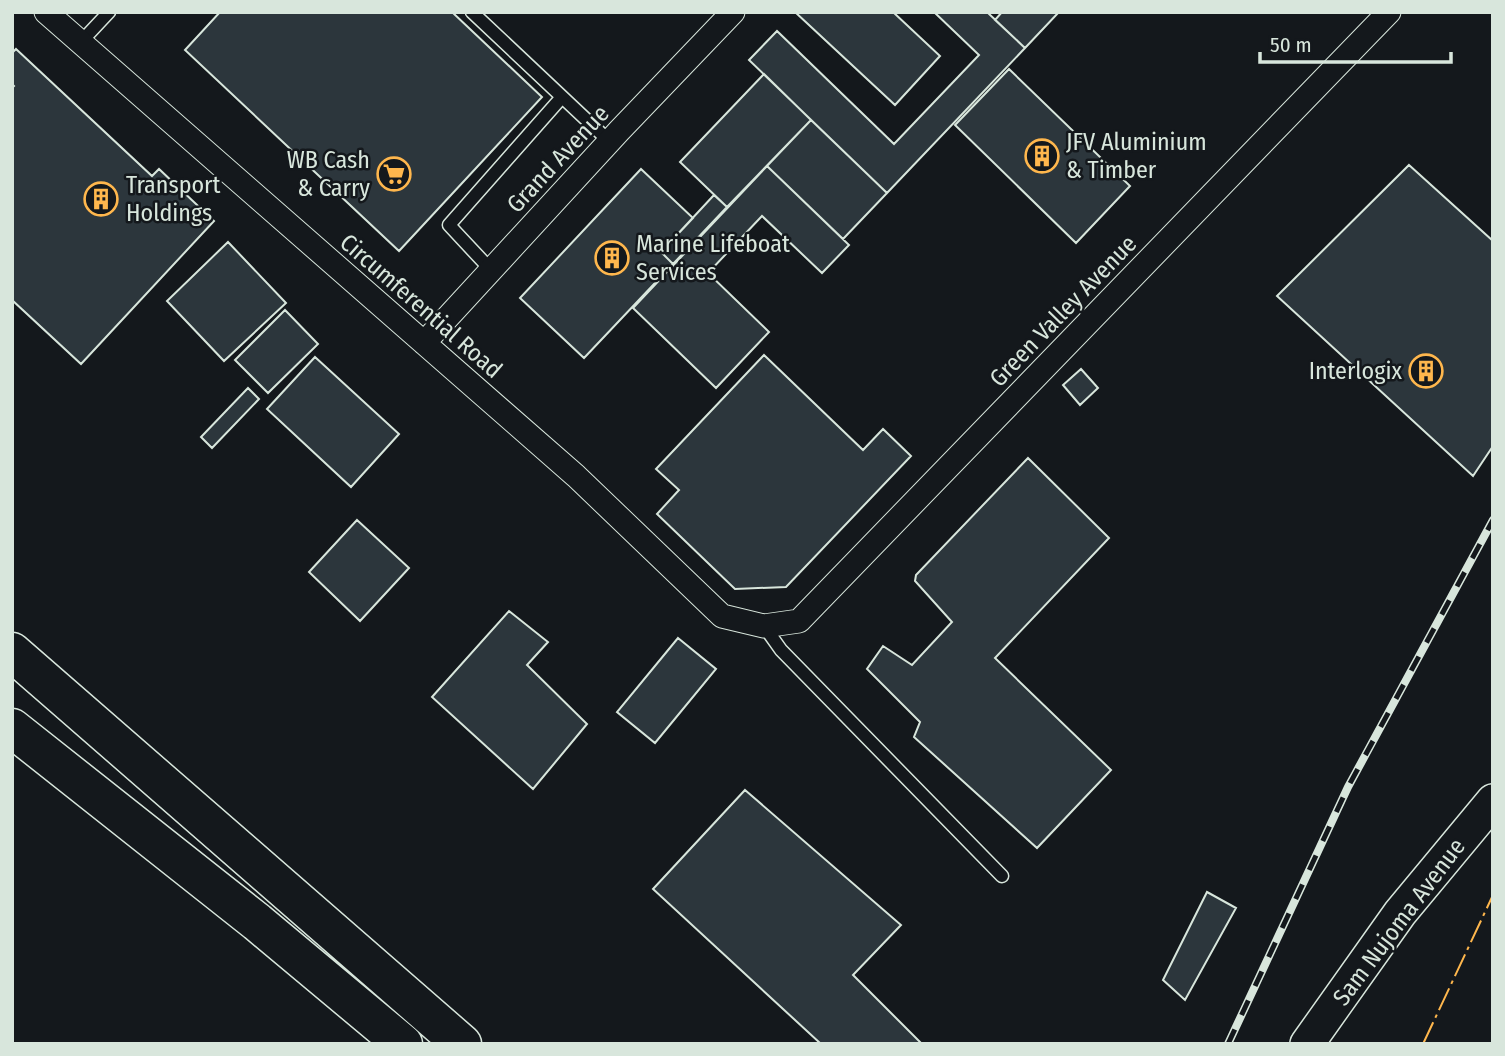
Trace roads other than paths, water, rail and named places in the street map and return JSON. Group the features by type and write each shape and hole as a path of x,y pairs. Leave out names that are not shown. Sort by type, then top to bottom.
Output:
{"highway":[{"path":"12,652 462,1044"},
{"path":"12,728 257,922 403,1044"}],"street":[{"name":"Circumferential Road","path":"46,12 576,476 722,616 764,626"},
{"name":"Grand Avenue","path":"424,343 609,141 733,12"},
{"name":"Green Valley Avenue","path":"764,626 799,621 1389,12"},
{"name":"Sam Nujoma Avenue","path":"1307,1044 1400,912 1493,801"}],"lane":[{"path":"80,43 109,12"},
{"path":"472,12 609,141"},
{"path":"491,270 449,225 562,97"},
{"path":"764,626 781,650 1002,876"}],"railway":[{"path":"1228,1044 1348,787 1493,520"}],"place":[{"name":"JFV Aluminium & Timber","path":"1042,156"},
{"name":"WB Cash & Carry","path":"394,174"},
{"name":"Transport Holdings","path":"101,199"},
{"name":"Marine Lifeboat Services","path":"612,258"},
{"name":"Interlogix","path":"1426,371"}]}
